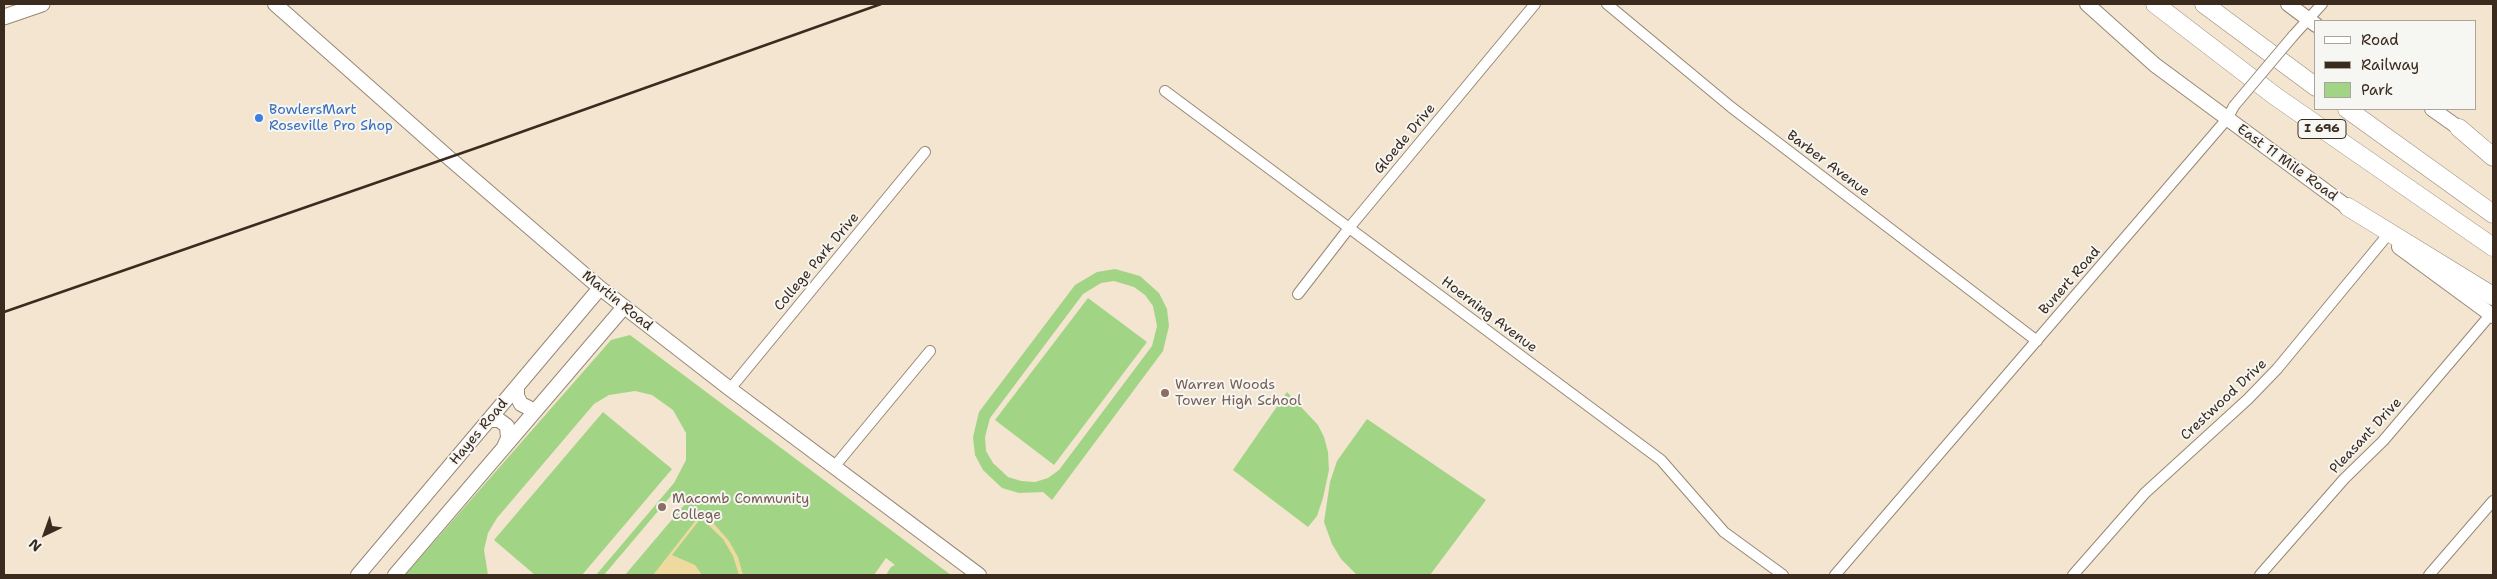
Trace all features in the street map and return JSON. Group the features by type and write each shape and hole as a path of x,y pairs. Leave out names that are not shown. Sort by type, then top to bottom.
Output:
{"highway":[{"name":"I 696","path":"2155,4 2275,96 2493,247"},
{"path":"2204,4 2314,86"},
{"name":"I 696","path":"2348,110 2493,214"},
{"path":"2459,128 2493,157"},
{"path":"2348,207 2492,309"}],"main road":[{"path":"4,17 42,4"}],"street":[{"name":"Martin Road","path":"275,4 448,158 600,288 730,389 979,575"},
{"name":"Gloede Drive","path":"1298,294 1349,228 1535,4"},
{"name":"Barber Avenue","path":"1606,4 1731,107 2037,341"},
{"name":"East 11 Mile Road","path":"2087,4 2155,65 2386,237 2492,309"},
{"path":"2288,4 2312,22"},
{"name":"Bunert Road","path":"1835,575 2228,119 2234,106 2293,36 2312,22 2322,4"},
{"name":"Hoerning Avenue","path":"1165,90 1661,460 1724,532 1783,575"},
{"path":"2433,110 2493,152"},
{"name":"College Park Drive","path":"730,389 925,152"},
{"name":"Crestwood Drive","path":"2073,575 2145,493 2248,399 2277,369 2386,237"},
{"name":"Hayes Road","path":"358,575 600,288"},
{"path":"396,575 624,307"},
{"name":"Pleasant Drive","path":"2260,575 2344,479 2383,440 2492,309"},
{"path":"834,467 930,351"},
{"path":"517,388 517,396 522,404 535,411"},
{"path":"490,420 499,420 507,426 508,438 503,450"},
{"path":"2429,575 2493,502"}],"green space":[{"path":"1115,269 1140,276 1159,293 1167,309 1169,326 1163,351 1052,500 1043,492 1019,493 1002,488 983,470 975,455 973,437 979,412 1075,285 1097,272","holes":["1114,281 1134,287 1145,295 1153,306 1157,326 1152,346 1059,470 1048,478 1035,482 1021,481 1008,477 993,463 986,451 985,437 990,418 1083,294 1101,283"]},
{"path":"1088,298 1147,342 1054,465 995,420"},
{"name":"Macomb Community College","path":"630,335 951,575 886,575 891,567 895,565 886,558 874,575 625,575 686,503 675,491 604,575 596,575 674,483 686,460 686,433 673,410 652,395 635,391 609,395 594,404 497,518 488,533 484,550 488,575 405,575 611,340"},
{"path":"1287,392 1318,425 1328,452 1329,470 1323,498 1317,516 1308,527 1233,470"},
{"path":"603,412 672,469 582,575 535,575 494,540"},
{"path":"1367,419 1486,500 1430,575 1357,575 1341,559 1332,544 1324,522 1330,482 1337,461"}],"sand":[{"path":"700,515 715,525 729,541 738,557 743,575 739,575 733,556 723,539 701,518 672,555 695,565 702,575 653,575"}],"railway":[{"path":"4,312 482,146 881,4"}],"place":[{"name":"BowlersMart Roseville Pro Shop","path":"259,118"},
{"name":"Warren Woods Tower High School","path":"1165,393"},
{"name":"Macomb Community College","path":"662,507"}]}
